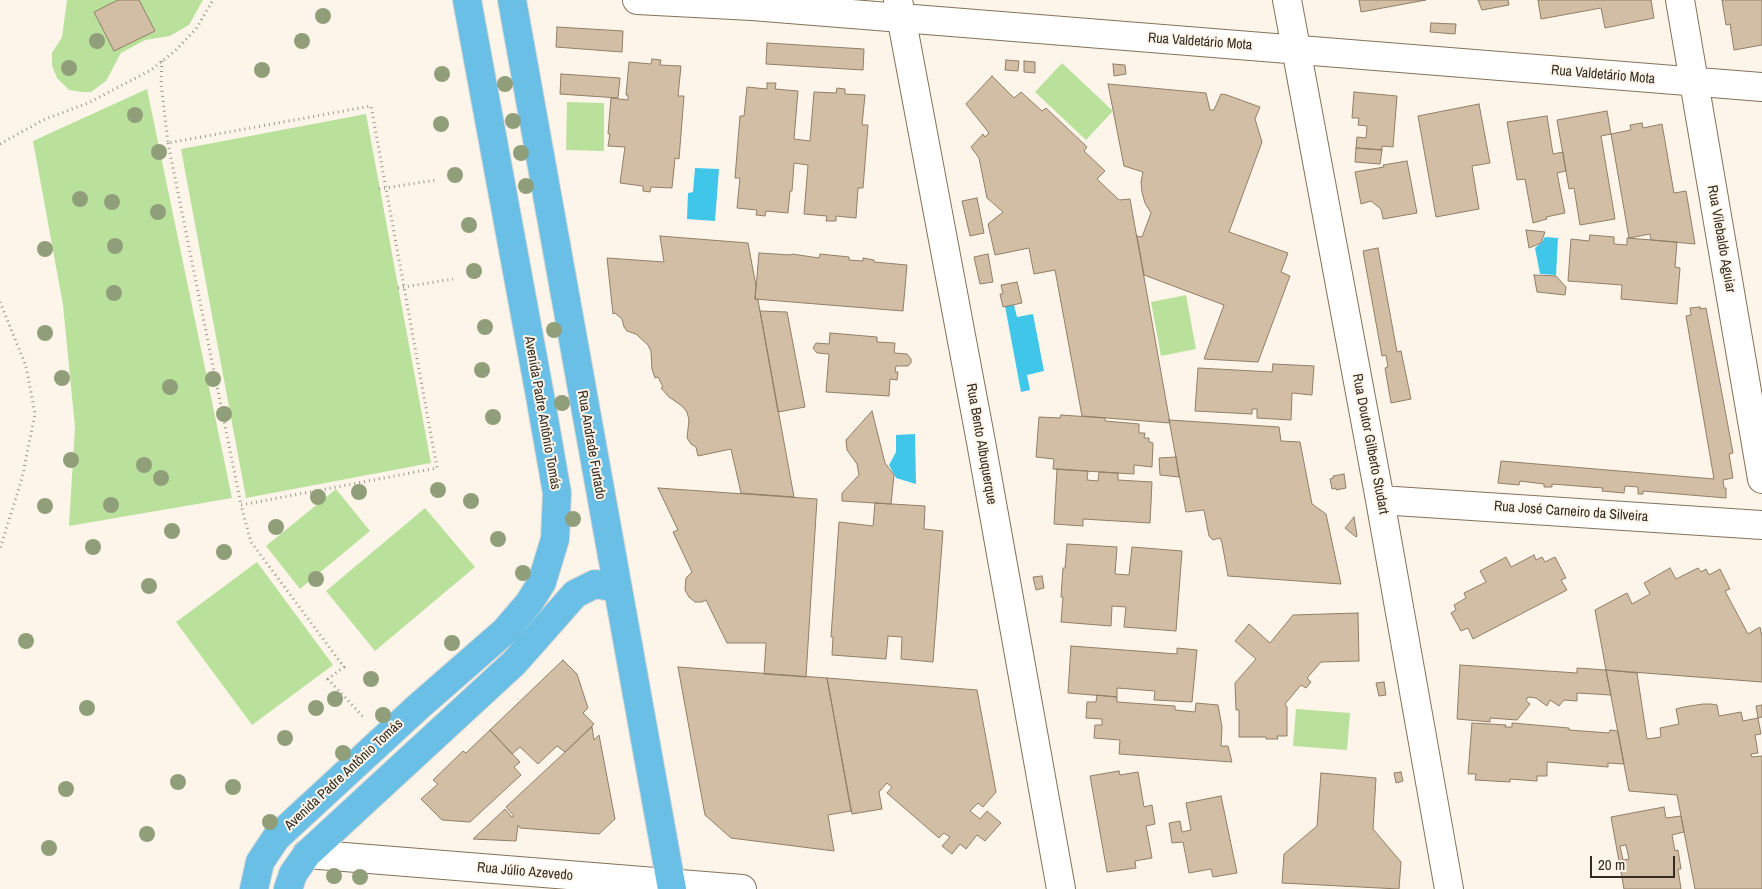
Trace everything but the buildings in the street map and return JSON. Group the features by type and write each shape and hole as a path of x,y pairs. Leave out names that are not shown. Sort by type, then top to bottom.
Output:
{"main road":[{"name":"Avenida Padre Antônio Tomás","path":"254,889 260,862 276,838 418,707 505,631 542,582 556,539 555,484 467,0"},
{"name":"Rua Andrade Furtado","path":"512,0 672,886"},
{"path":"288,889 294,874 308,854 514,663 575,594 595,584 617,588"},
{"path":"448,681 514,663"},
{"path":"377,789 418,707"}],"street":[{"name":"Rua Valdetário Mota","path":"637,0 752,6 899,10 1296,50 1762,87"},
{"name":"Rua Doutor Gilberto Studart","path":"1287,0 1380,500 1448,889"},
{"name":"Rua Vilebaldo Aguiar","path":"1680,0 1762,479"},
{"name":"Rua Bento Albuquerque","path":"899,10 981,442 1061,889"},
{"name":"Rua José Carneiro da Silveira","path":"1380,500 1762,525"},
{"name":"Rua Júlio Azevedo","path":"308,854 672,886 742,889"}],"path":[{"path":"0,144 43,120 88,103 151,70 175,51 196,29 213,0"},
{"path":"162,61 161,84 168,143 241,506 251,542 344,667 328,679 365,719"},
{"path":"168,143 371,106 437,468 241,506"},
{"path":"379,189 436,180"},
{"path":"398,288 453,279"},
{"path":"0,302 26,366 35,414 22,478 0,549"}],"green space":[{"path":"67,0 203,0 189,25 170,36 145,40 121,53 106,81 91,92 82,92 69,90 57,78 52,66 52,53 62,37"},
{"path":"1062,63 1113,111 1086,140 1035,92"},
{"path":"147,89 232,498 69,526 75,427 63,305 33,141"},
{"path":"567,102 604,103 604,151 566,150"},
{"path":"366,114 431,463 246,498 181,149"},
{"path":"1186,295 1196,349 1161,356 1151,302"},
{"path":"336,489 370,531 300,589 266,546"},
{"path":"425,508 475,567 375,651 326,591"},
{"path":"257,562 333,665 252,725 176,622"},
{"path":"1296,709 1350,713 1347,750 1293,746"}],"water":[{"path":"695,168 719,169 715,221 687,219 688,193 693,192"},
{"path":"1545,237 1558,238 1556,275 1540,274 1535,248"},
{"path":"1014,305 1017,317 1033,314 1044,371 1027,375 1030,390 1021,392 1005,306"},
{"path":"915,434 916,484 896,478 889,465 896,452 896,435"}]}
